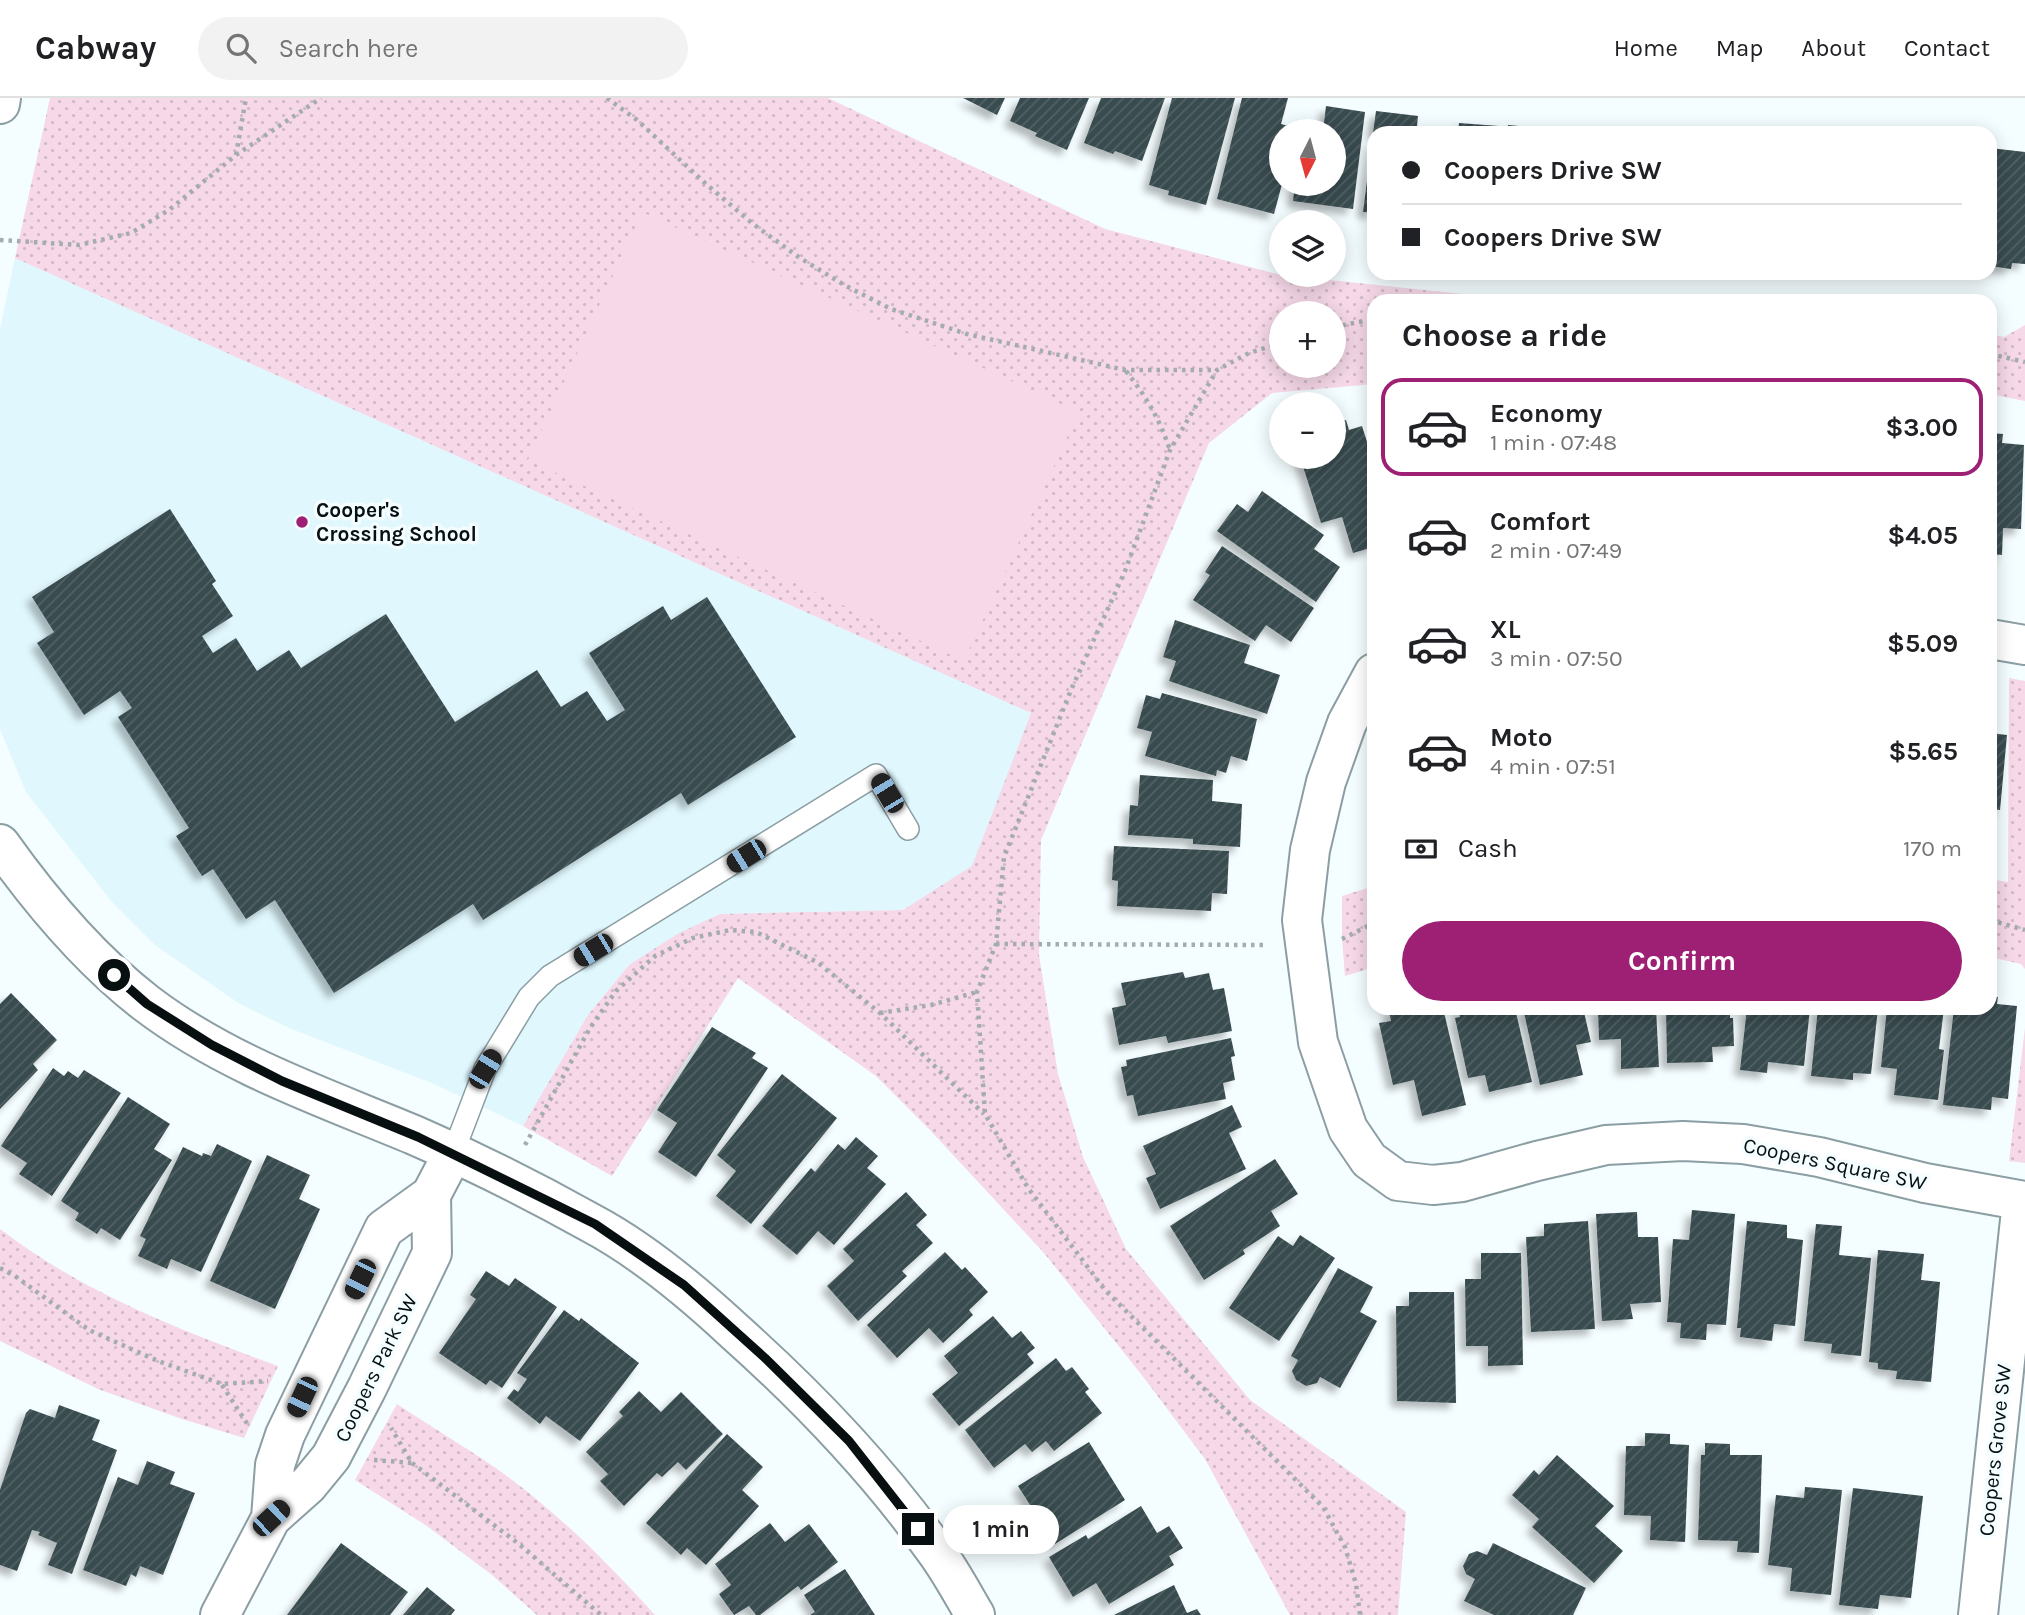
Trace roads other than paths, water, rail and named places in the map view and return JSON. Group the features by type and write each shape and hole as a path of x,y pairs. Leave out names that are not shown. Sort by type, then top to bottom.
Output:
{"street":[{"path":"0,104 1,98"},
{"path":"1997,640 2025,645"},
{"name":"Coopers Square SW","path":"1367,686 1347,723 1325,782 1310,850 1302,920 1318,1042 1348,1129 1369,1160 1398,1181 1433,1185 1462,1182 1606,1145 1683,1141 1743,1144 1819,1157 1924,1183 2023,1201"},
{"path":"0,845 48,908 98,961 147,1004 212,1045 282,1081 453,1153 595,1224 684,1285 765,1358 849,1441 936,1550 975,1615"},
{"name":"Coopers Park SW","path":"271,1518 275,1465 285,1435 384,1229 430,1195 453,1153"},
{"name":"Coopers Park SW","path":"220,1615 271,1518 307,1485 331,1457 368,1388 432,1253 430,1195"},
{"name":"Coopers Grove SW","path":"1978,1615 2023,1201"}],"lane":[{"path":"453,1153 485,1069 529,997 550,976 876,775 908,829"}],"place":[{"name":"Cooper's Crossing School","path":"302,522"}]}
